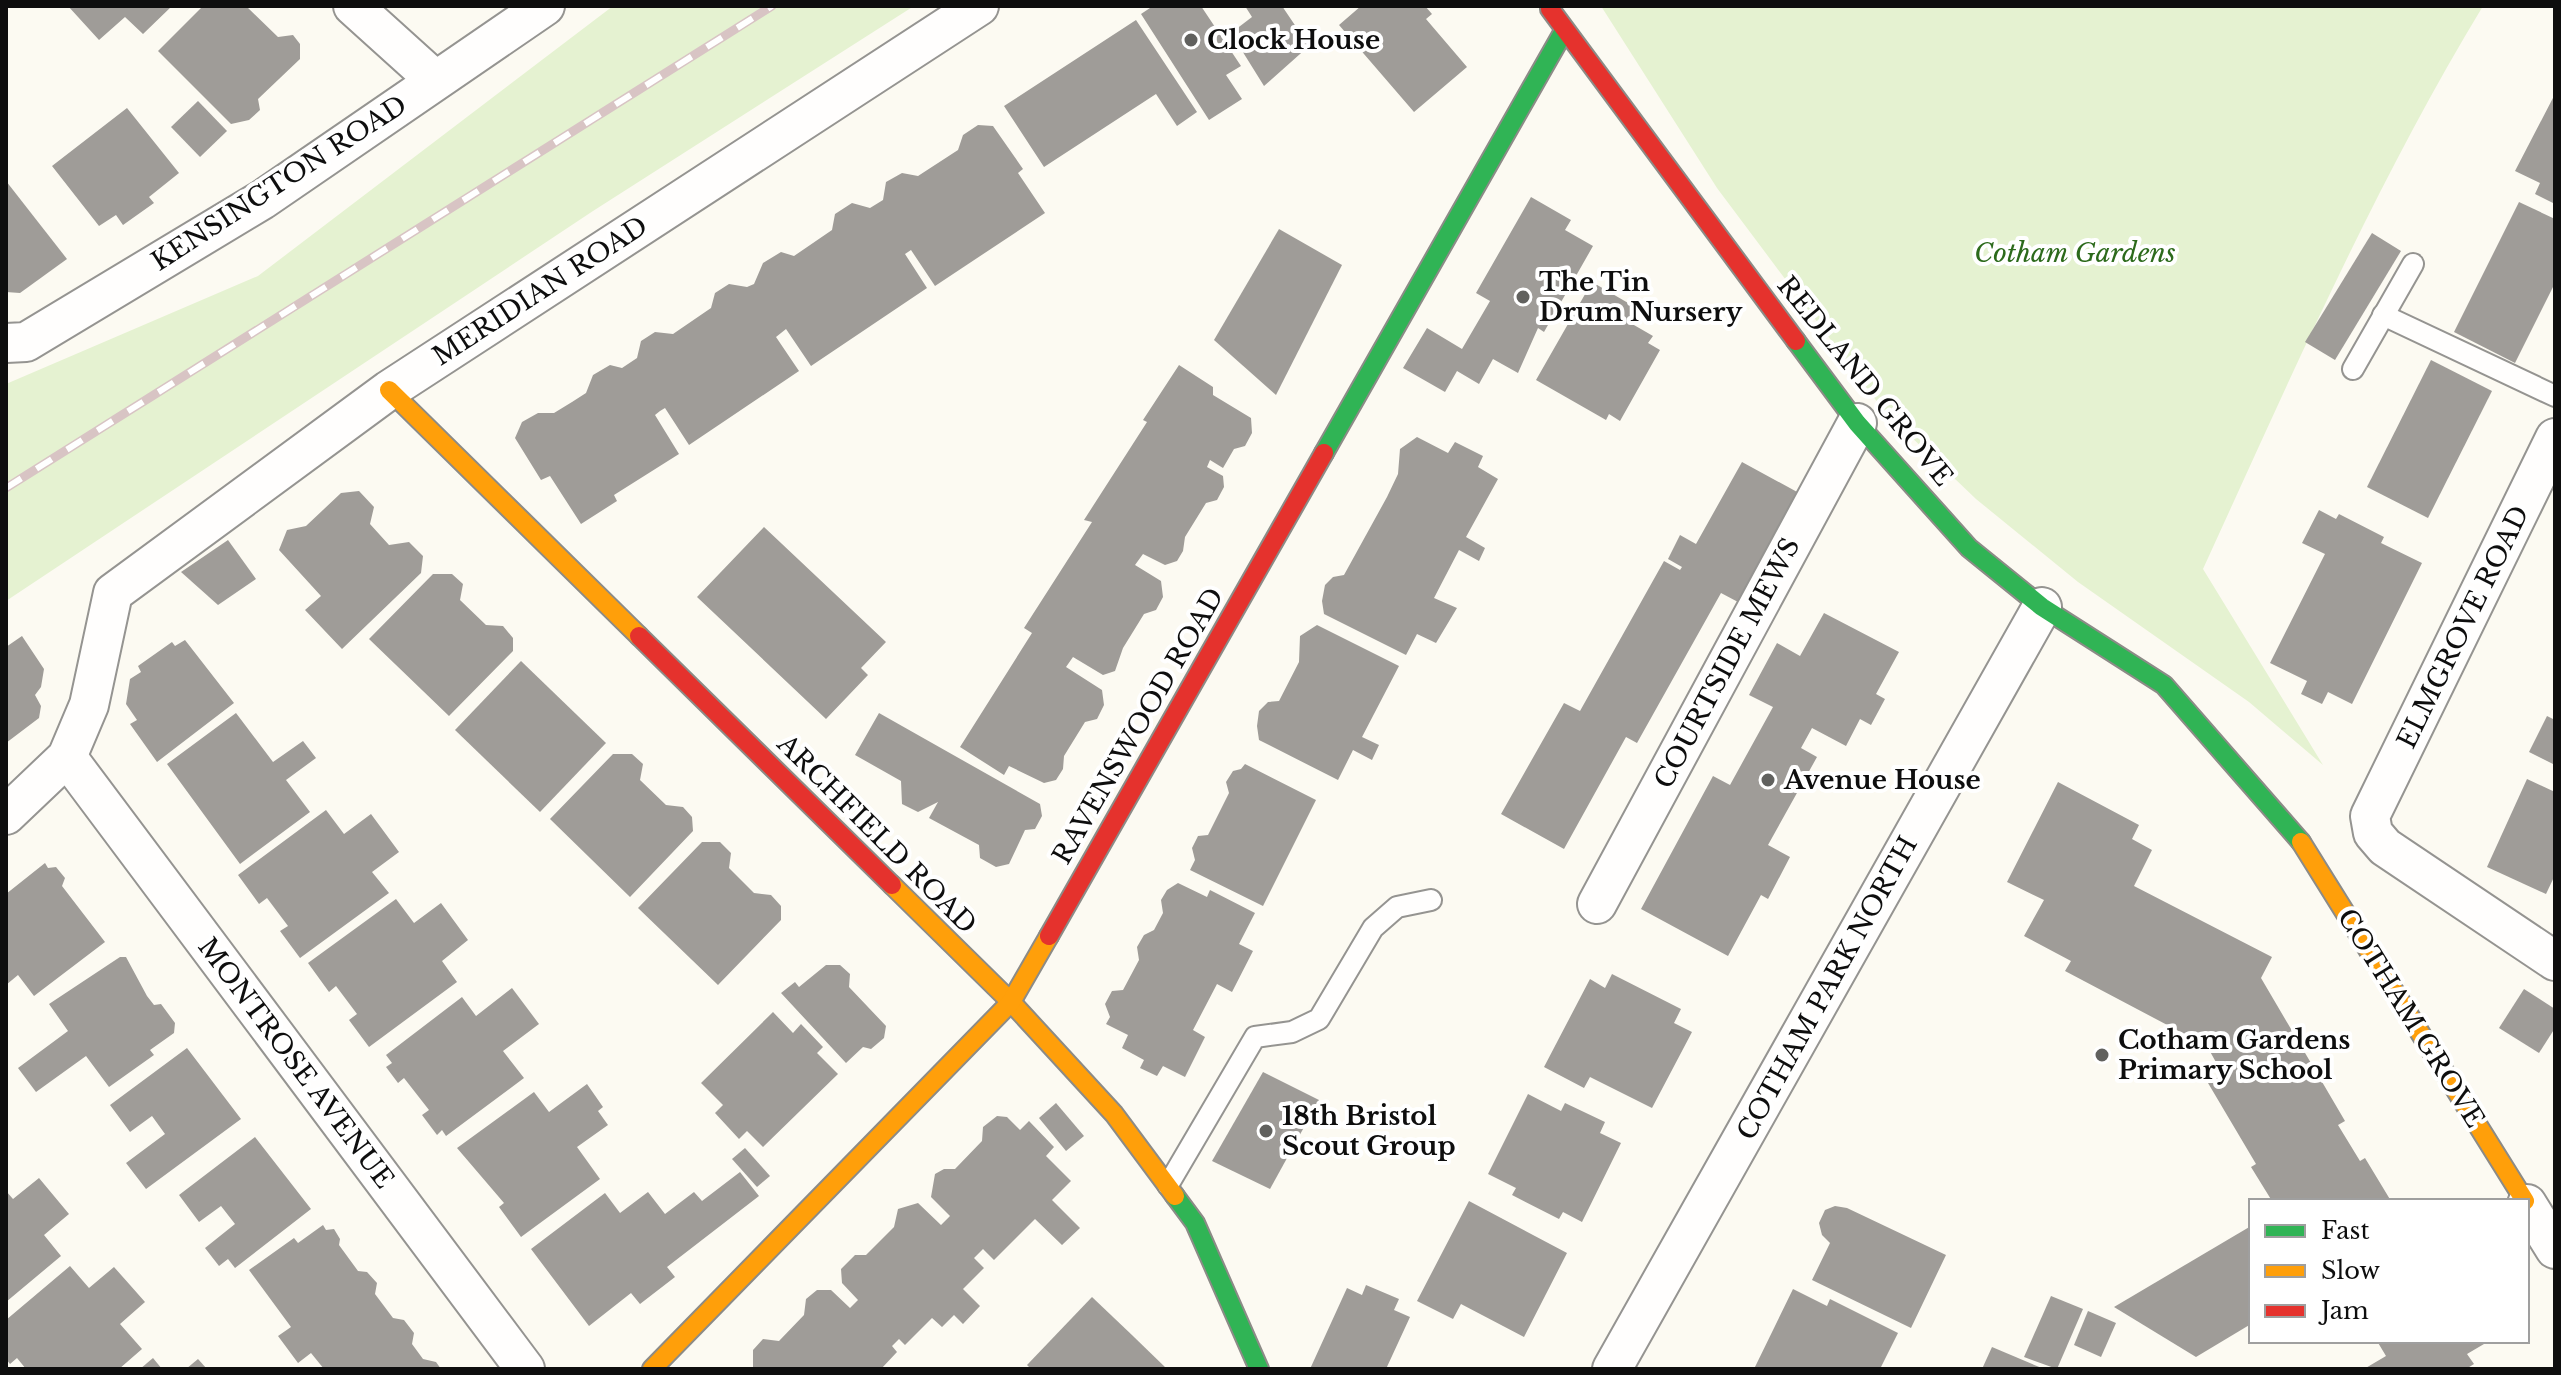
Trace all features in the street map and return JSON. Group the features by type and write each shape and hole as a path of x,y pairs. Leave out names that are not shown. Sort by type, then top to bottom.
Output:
{"street":[{"path":"353,6 435,80"},
{"name":"KENSINGTON ROAD","path":"6,343 26,342 262,200 545,6"},
{"name":"MERIDIAN ROAD","path":"67,757 89,705 113,593 389,390 979,6"},
{"name":"REDLAND GROVE","path":"1548,6 1857,423 1969,548 2042,607 2164,685 2297,835"},
{"name":"RAVENSWOOD ROAD","path":"652,1369 1011,1002 1564,31"},
{"name":"ARCHFIELD ROAD","path":"389,390 1011,1002 1114,1114 1195,1223 1259,1369"},
{"name":"COURTSIDE MEWS","path":"1597,904 1857,423"},
{"name":"ELMGROVE ROAD","path":"2555,438 2370,816 2373,833 2385,847 2555,961"},
{"name":"COTHAM PARK NORTH","path":"1612,1369 2042,607"},
{"path":"6,815 67,757"},
{"name":"MONTROSE AVENUE","path":"67,757 525,1369"},
{"name":"COTHAM GROVE","path":"2297,835 2524,1199"},
{"name":"COTHAM GROVE","path":"2529,1207 2555,1249"}],"lane":[{"path":"2353,369 2413,264"},
{"path":"2383,315 2555,396"},
{"path":"1168,1185 1255,1037 1292,1032 1319,1019 1373,928 1397,907 1431,900"}],"green space":[{"path":"613,6 914,6 593,211 6,601 6,384 258,276"},
{"name":"Cotham Gardens","path":"1601,6 2483,6 2369,213 2203,569 2323,765 2249,702 2078,582 1976,499 1884,411 1717,188"}],"building":[{"path":"68,6 172,6 143,34 125,17 99,40"},
{"path":"203,6 246,6 278,37 293,35 300,44 300,59 258,99 260,110 249,120 231,124 158,51"},
{"name":"Clock House","path":"1153,6 1201,6 1241,66 1226,75 1242,99 1209,120 1141,14"},
{"path":"1245,6 1282,6 1309,46 1264,86 1231,33 1252,17"},
{"path":"1361,6 1425,6 1432,14 1426,19 1467,67 1414,112 1339,25"},
{"path":"1136,20 1197,112 1177,126 1156,94 1044,167 1004,106"},
{"path":"2555,94 2555,204 2535,194 2540,183 2515,171"},
{"path":"198,101 227,131 200,157 171,127"},
{"path":"127,108 179,173 149,197 154,203 123,225 116,215 99,226 52,166"},
{"path":"978,125 993,126 1023,169 1018,173 1045,213 935,286 911,250 905,254 927,288 811,366 786,329 776,337 799,371 689,445 665,408 660,411 655,415 679,454 614,495 617,501 581,524 550,476 541,480 515,438 522,422 538,413 554,413 586,393 593,375 610,365 622,368 637,358 641,341 655,332 673,334 711,308 715,293 729,284 747,287 754,284 763,263 781,252 794,256 832,230 835,214 852,203 870,208 883,200 886,182 902,173 918,176 958,150 963,135"},
{"path":"6,181 67,259 20,293 6,292"},
{"name":"The Tin Drum Nursery","path":"1531,197 1571,220 1565,230 1593,246 1544,332 1538,328 1518,373 1493,359 1479,384 1457,371 1445,392 1403,368 1427,328 1462,349 1490,301 1476,293"},
{"path":"2519,202 2555,219 2555,283 2515,363 2454,332"},
{"path":"1279,229 1342,265 1276,395 1214,340"},
{"path":"2372,233 2401,251 2335,360 2305,342"},
{"path":"1592,282 1635,307 1627,321 1653,336 1648,343 1660,350 1620,421 1609,414 1606,420 1536,380"},
{"path":"2431,360 2492,391 2428,518 2367,487"},
{"path":"1179,365 1213,387 1213,395 1251,418 1252,433 1245,446 1234,449 1223,468 1210,460 1207,467 1223,476 1224,487 1217,500 1206,503 1185,537 1183,551 1177,561 1165,565 1143,554 1135,565 1161,581 1163,597 1156,610 1144,614 1123,648 1115,671 1103,675 1073,657 1066,667 1102,690 1104,705 1097,719 1085,722 1064,756 1063,769 1056,780 1044,783 1009,766 1004,775 960,747 1032,633 1024,628 1092,522 1084,520 1147,422 1143,420"},
{"path":"1417,437 1448,453 1455,442 1483,456 1478,467 1498,479 1466,537 1485,548 1479,561 1459,550 1434,598 1457,608 1436,643 1417,634 1406,655 1324,614 1322,601 1325,585 1333,577 1344,575 1387,497 1398,474 1400,449"},
{"path":"1742,462 1799,493 1738,602 1721,593 1637,743 1626,737 1564,849 1501,814 1564,703 1580,711 1664,561 1680,570 1682,567 1668,559 1680,535 1696,544"},
{"path":"359,491 374,507 370,524 389,545 409,542 423,556 421,573 342,649 305,610 321,596 279,550 287,530 306,526 341,493"},
{"path":"2319,510 2336,519 2339,514 2384,537 2381,543 2422,563 2352,704 2328,692 2322,704 2301,694 2307,681 2270,663 2325,554 2302,543"},
{"path":"764,527 886,642 861,668 868,675 826,719 697,597"},
{"path":"228,540 256,579 218,605 181,572"},
{"path":"433,574 452,574 463,584 460,600 486,625 503,626 513,638 513,651 449,716 369,639"},
{"name":"Avenue House","path":"1824,613 1899,652 1876,694 1885,699 1871,725 1860,719 1846,746 1812,728 1801,748 1817,757 1768,845 1790,857 1768,899 1761,895 1728,956 1641,909 1713,776 1730,785 1773,707 1749,695 1777,643 1800,656"},
{"path":"1317,625 1399,666 1362,737 1379,745 1372,760 1353,750 1338,780 1259,740 1257,726 1259,711 1268,702 1279,701 1299,662 1300,636"},
{"path":"22,636 44,669 41,687 35,695 41,706 39,718 6,743 6,647"},
{"path":"185,640 234,703 157,762 130,724 137,720 126,704 130,679 141,672 138,666 172,642 175,646"},
{"path":"521,661 606,743 540,812 455,730"},
{"path":"236,713 273,762 303,741 316,758 286,780 310,812 240,864 167,764"},
{"path":"879,713 1040,804 1042,816 1035,829 1025,830 1009,864 996,867 980,858 979,845 929,818 938,802 918,812 902,804 901,781 855,755"},
{"path":"2547,716 2555,720 2555,765 2529,752"},
{"path":"613,754 632,754 643,764 640,780 666,805 683,807 692,817 693,831 630,897 550,819"},
{"path":"1245,764 1316,800 1263,906 1190,870 1195,860 1192,848 1198,836 1208,835 1229,793 1226,782 1233,771"},
{"path":"2527,779 2555,792 2555,875 2546,894 2487,867"},
{"path":"2058,782 2139,825 2132,839 2152,850 2134,886 2272,957 2261,978 2345,1121 2338,1125 2360,1161 2365,1158 2390,1199 2271,1199 2251,1167 2256,1164 2208,1083 2223,1075 2207,1046 2065,971 2071,961 2024,936 2044,900 2007,882"},
{"path":"326,810 344,834 371,814 399,852 372,872 389,893 300,958 280,931 288,926 267,898 259,904 238,875"},
{"path":"702,842 720,842 731,853 729,868 754,893 771,895 781,906 781,920 718,985 638,908"},
{"path":"45,863 48,868 56,867 65,878 62,886 105,942 34,996 18,975 6,985 6,894"},
{"path":"1178,883 1207,897 1210,890 1255,913 1239,944 1253,951 1232,992 1217,984 1193,1030 1205,1037 1185,1077 1163,1066 1157,1076 1140,1068 1144,1060 1122,1048 1128,1035 1106,1024 1110,1017 1105,1004 1112,991 1123,990 1139,960 1137,947 1144,935 1154,930 1163,913 1161,900 1167,890"},
{"path":"396,899 414,923 441,903 468,940 442,961 457,982 369,1047 349,1020 357,1014 336,986 329,992 308,963"},
{"path":"120,957 126,957 154,1005 161,1004 175,1023 174,1033 150,1050 154,1055 109,1087 86,1056 36,1092 18,1068 68,1031 49,1004"},
{"path":"826,965 840,965 850,974 849,987 886,1026 884,1038 871,1049 863,1047 846,1063 781,993 795,982 799,987"},
{"path":"1612,974 1681,1009 1674,1023 1692,1032 1652,1108 1590,1077 1584,1088 1544,1067 1590,979 1605,988"},
{"path":"512,988 539,1024 503,1051 524,1078 446,1136 442,1130 437,1135 422,1115 429,1110 404,1078 398,1083 386,1067 392,1063 386,1055 462,997 476,1016"},
{"path":"2524,989 2555,1009 2555,1028 2539,1053 2499,1028"},
{"path":"773,1012 793,1033 801,1024 823,1047 817,1053 838,1074 763,1147 747,1131 739,1139 715,1113 723,1105 701,1083"},
{"path":"187,1048 241,1119 146,1189 126,1163 165,1134 152,1116 130,1132 110,1105"},
{"name":"18th Bristol Scout Group","path":"1263,1072 1319,1100 1270,1189 1212,1161"},
{"path":"587,1084 603,1107 598,1111 608,1125 577,1147 600,1179 521,1237 499,1207 504,1203 457,1148 534,1092 549,1112"},
{"path":"1528,1094 1561,1111 1565,1103 1605,1122 1600,1133 1621,1143 1582,1222 1563,1212 1559,1219 1512,1195 1516,1188 1488,1174"},
{"path":"1056,1103 1084,1136 1066,1151 1039,1118"},
{"path":"997,1116 1007,1117 1020,1130 1029,1121 1054,1147 1046,1156 1071,1181 1052,1200 1080,1228 1062,1245 1035,1219 994,1260 983,1249 974,1258 984,1268 963,1289 980,1306 963,1324 954,1315 942,1327 932,1318 905,1345 899,1339 892,1346 897,1352 881,1369 753,1369 753,1350 763,1339 779,1341 804,1315 806,1299 817,1290 831,1290 850,1308 858,1300 842,1283 841,1269 855,1255 866,1255 894,1227 898,1209 918,1203 941,1225 950,1216 931,1197 935,1174 944,1169 955,1169 982,1141 983,1127"},
{"path":"255,1137 311,1209 235,1268 228,1259 219,1266 205,1248 235,1224 221,1206 199,1222 179,1195"},
{"path":"745,1148 770,1176 757,1187 732,1159"},
{"path":"740,1172 759,1196 667,1267 675,1277 640,1304 631,1293 589,1326 531,1249 605,1193 620,1213 648,1192 665,1214 694,1192 702,1201"},
{"path":"39,1178 69,1214 44,1235 61,1256 6,1302 6,1191 13,1199"},
{"path":"1469,1201 1567,1253 1524,1337 1461,1304 1453,1319 1417,1301"},
{"path":"1835,1206 1847,1208 1946,1255 1911,1328 1812,1280 1830,1243 1822,1235 1819,1223 1825,1210"},
{"path":"323,1225 326,1230 334,1229 340,1239 339,1245 358,1271 367,1272 377,1283 375,1294 393,1318 404,1320 414,1333 412,1344 423,1359 436,1362 441,1369 324,1369 311,1353 298,1363 278,1336 291,1327 249,1270 294,1238 298,1243"},
{"path":"2249,1227 2249,1325 2196,1357 2114,1307"},
{"path":"70,1266 89,1288 114,1267 145,1302 120,1324 142,1349 119,1369 26,1369 17,1358 10,1364 6,1359 6,1320"},
{"path":"1366,1285 1399,1299 1394,1310 1410,1317 1386,1369 1310,1369 1347,1288 1362,1295"},
{"path":"1793,1289 1827,1306 1830,1299 1898,1333 1880,1369 1754,1369"},
{"path":"2051,1296 2083,1309 2057,1369 2024,1357"},
{"path":"1092,1297 1167,1369 1031,1369 1027,1365"},
{"path":"2088,1311 2116,1323 2101,1357 2074,1345"},
{"path":"2378,1343 2484,1344 2467,1354 2474,1364 2466,1369 2364,1369 2386,1356"},
{"path":"1992,1347 2044,1369 1982,1369"},
{"path":"153,1358 162,1369 140,1369"},
{"path":"198,1359 207,1369 186,1369"}],"railway":[{"path":"6,488 772,6"}],"traffic: fast":[{"path":"1324,453 1564,31"},
{"path":"1796,341 1857,423 1969,548 2042,607 2164,685 2301,842"},
{"path":"1175,1196 1195,1223 1259,1369"}],"traffic: slow":[{"path":"389,390 639,636"},
{"path":"2301,842 2524,1199"},
{"path":"892,885 1011,1002 1114,1114 1175,1196"},
{"path":"652,1369 1011,1002 1049,936"}],"traffic: jam":[{"path":"1550,9 1796,341"},
{"path":"1049,936 1324,453"},
{"path":"639,636 892,885"}],"place":[{"name":"Clock House","path":"1191,40"},
{"name":"The Tin Drum Nursery","path":"1523,297"},
{"name":"Avenue House","path":"1768,780"},
{"name":"Cotham Gardens Primary School","path":"2102,1055"},
{"name":"18th Bristol Scout Group","path":"1266,1131"}]}
